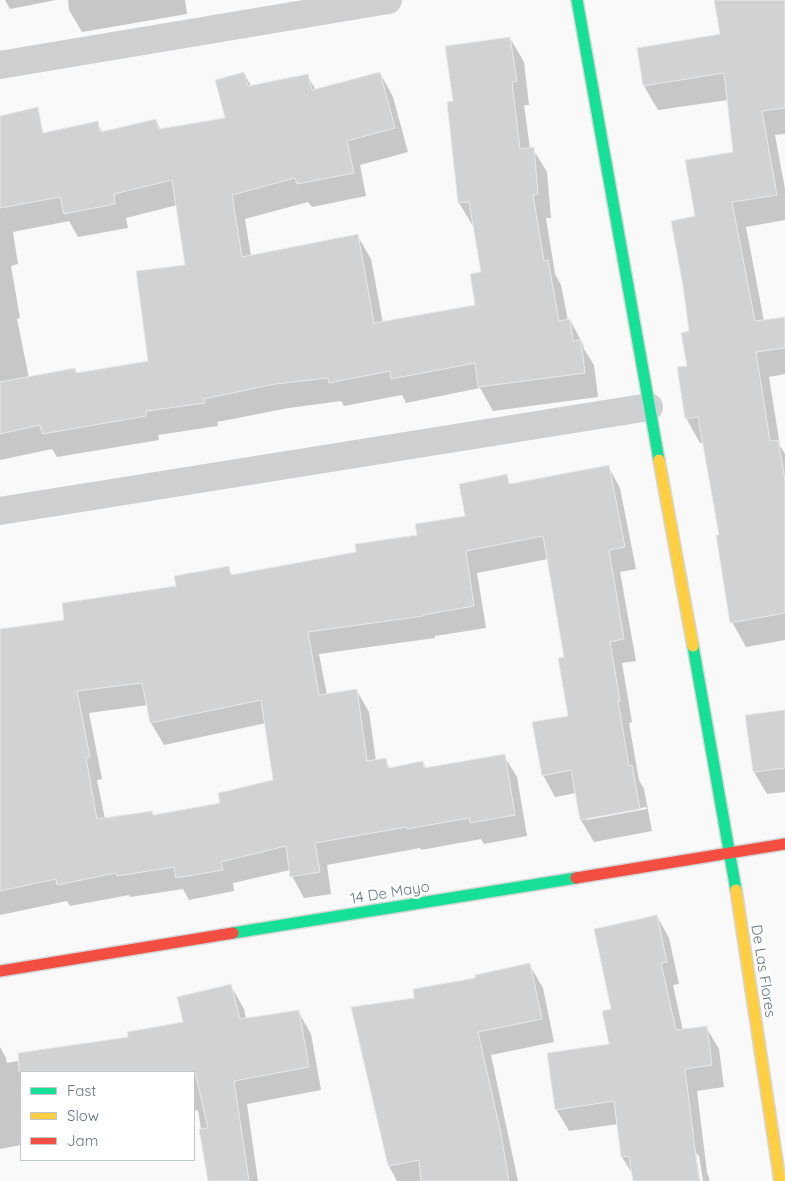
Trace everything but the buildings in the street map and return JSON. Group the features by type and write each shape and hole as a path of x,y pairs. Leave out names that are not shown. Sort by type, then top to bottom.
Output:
{"street":[{"path":"0,66 388,0"},
{"name":"De Las Flores","path":"577,0 730,854 780,1181"},
{"path":"0,511 649,407"},
{"name":"14 De Mayo","path":"0,971 785,844"}],"traffic: fast":[{"path":"577,0 659,460"},
{"path":"693,646 736,890"},
{"path":"233,933 576,878"}],"traffic: slow":[{"path":"659,460 693,646"},
{"path":"736,890 780,1181"}],"traffic: jam":[{"path":"576,878 785,844"},
{"path":"0,971 233,933"}]}
